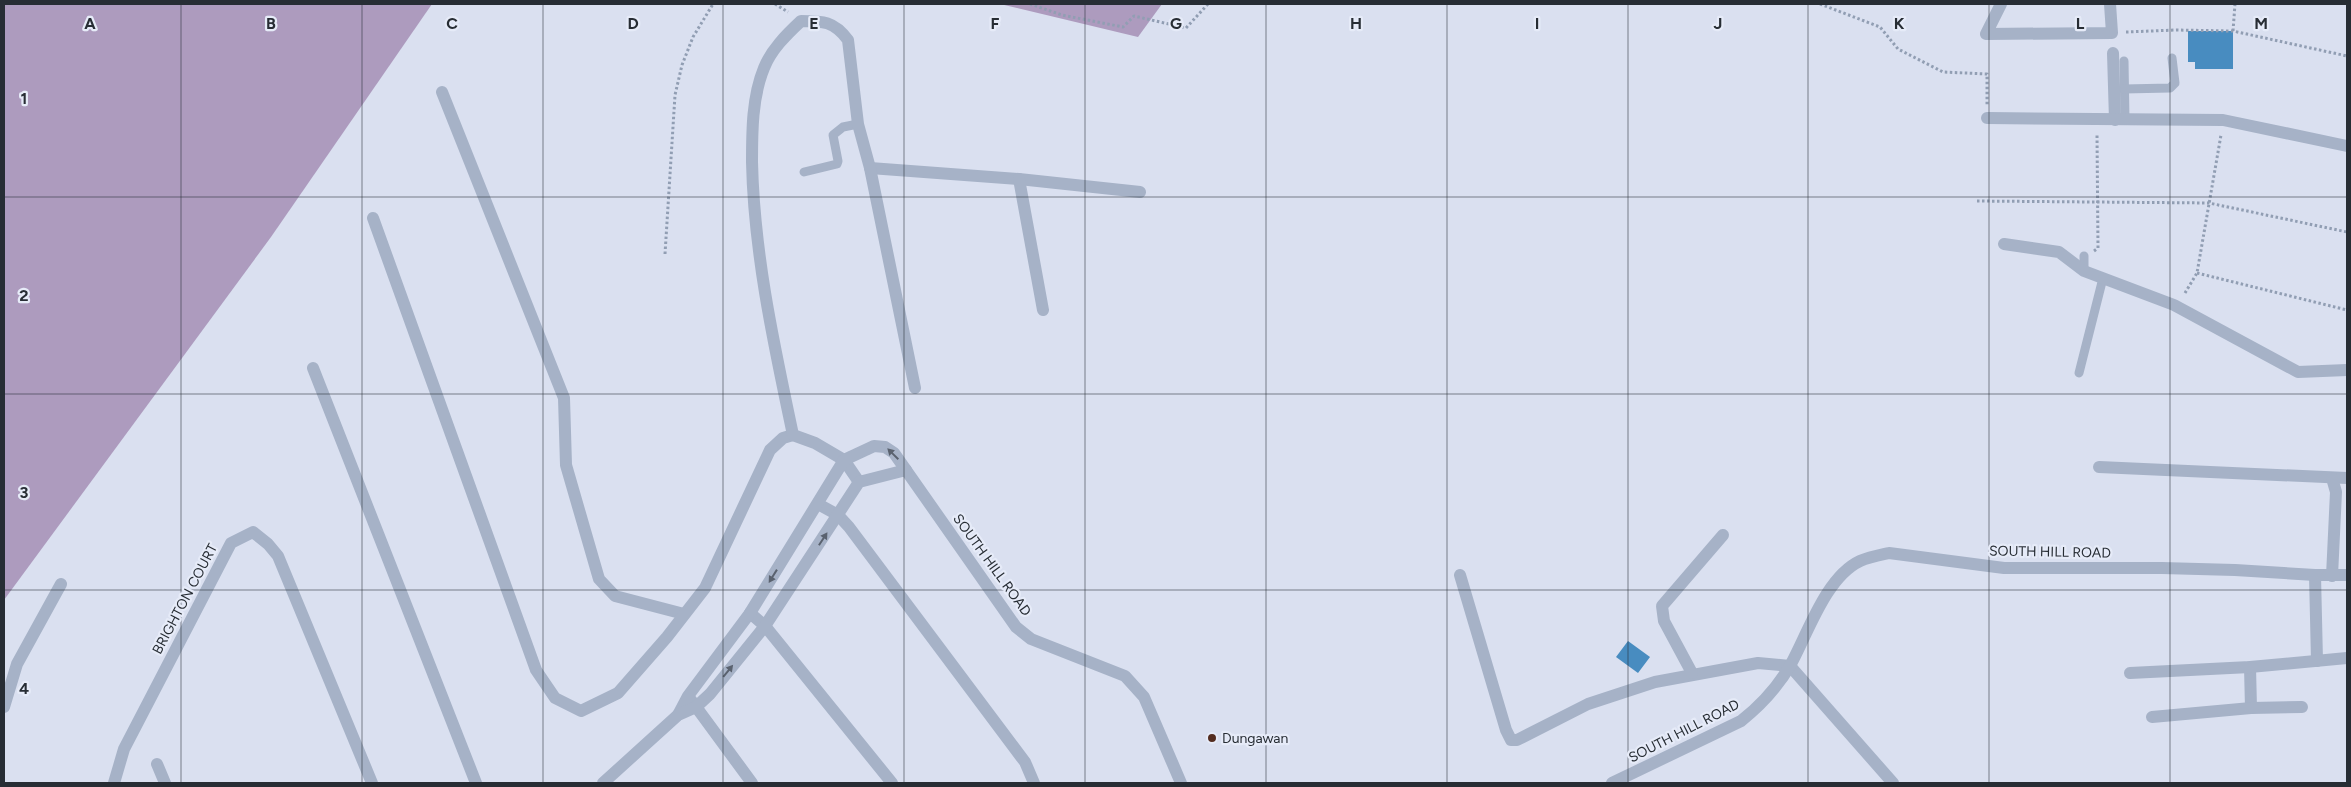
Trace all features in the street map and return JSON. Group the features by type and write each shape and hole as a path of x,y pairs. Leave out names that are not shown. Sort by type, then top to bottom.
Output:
{"street":[{"path":"2001,4 1986,34 2112,33 2110,4"},
{"path":"793,435 770,323 753,205 752,133 756,100 763,69 772,52 801,21 820,21 830,24 840,29 848,40 858,124 870,168 915,388"},
{"path":"2113,53 2120,120"},
{"path":"442,92 564,398 566,464 599,578 615,596 684,614"},
{"path":"1988,118 2223,120 2347,146"},
{"path":"870,168 1019,179 1140,192"},
{"path":"1019,179 1043,310"},
{"path":"373,218 536,670 555,698 581,711 618,693 705,588 770,450 783,438 793,435 816,443 844,460 859,482"},
{"path":"2004,244 2059,252 2084,271 2174,305 2298,372 2347,370"},
{"path":"313,368 476,783"},
{"name":"SOUTH HILL ROAD","path":"844,460 874,446 885,447 894,453 1016,627 1031,639 1125,676 1136,685 1144,697 1181,783"},
{"path":"611,781 678,715 688,696 750,614 844,460"},
{"path":"2099,468 2347,478"},
{"path":"678,715 696,707 710,694 765,626 859,482 906,470"},
{"path":"2332,478 2336,492 2332,576"},
{"path":"818,504 838,515 1025,762 1034,783"},
{"name":"BRIGHTON COURT","path":"114,783 124,749 231,543 253,532 268,544 278,556 372,783"},
{"path":"1692,673 1664,621 1662,606 1723,535"},
{"name":"SOUTH HILL ROAD","path":"1612,783 1741,721 1756,710 1790,666 1832,584 1859,561 1889,553 2004,568 2171,568 2236,570 2315,576 2347,575"},
{"path":"1460,575 1506,730 1511,740 1518,740 1588,704 1655,682 1692,673 1758,663 1790,666 1893,783"},
{"path":"2315,576 2317,661"},
{"path":"4,707 17,664 61,584"},
{"path":"750,614 765,626 892,783"},
{"path":"2130,673 2250,667 2347,658"},
{"path":"2250,667 2251,708"},
{"path":"688,696 752,783"},
{"path":"2152,717 2251,708 2302,708"},
{"path":"157,764 165,783"}],"lane":[{"path":"2124,89 2170,88 2175,83 2172,58"},
{"path":"2120,120 2124,89 2124,60"},
{"path":"804,172 837,164 833,135 843,127 858,124"},
{"path":"2084,256 2084,271"},
{"path":"2079,373 2103,278"}],"path":[{"path":"665,254 675,95 682,65 693,37 713,4"},
{"path":"1030,4 1062,15 1123,28 1134,16 1186,28 1208,4"},
{"path":"1820,4 1880,27 1898,49 1943,72 1987,74 1988,118"},
{"path":"2233,31 2235,4"},
{"path":"2112,33 2176,30 2233,31 2347,56"},
{"path":"2084,256 2098,248 2097,120"},
{"path":"2174,305 2184,295 2197,273 2223,120"},
{"path":"1977,201 2209,203 2347,232"},
{"path":"2197,273 2347,310"}],"shaded area":[{"path":"4,4 432,4 271,237 4,600"},
{"path":"1000,4 1162,4 1138,37"}],"building":[{"path":"2188,31 2233,31 2233,69 2195,69 2195,62 2188,62"},
{"path":"1628,641 1650,657 1638,673 1616,657"}],"place":[{"name":"Dungawan","path":"1212,738"}]}
